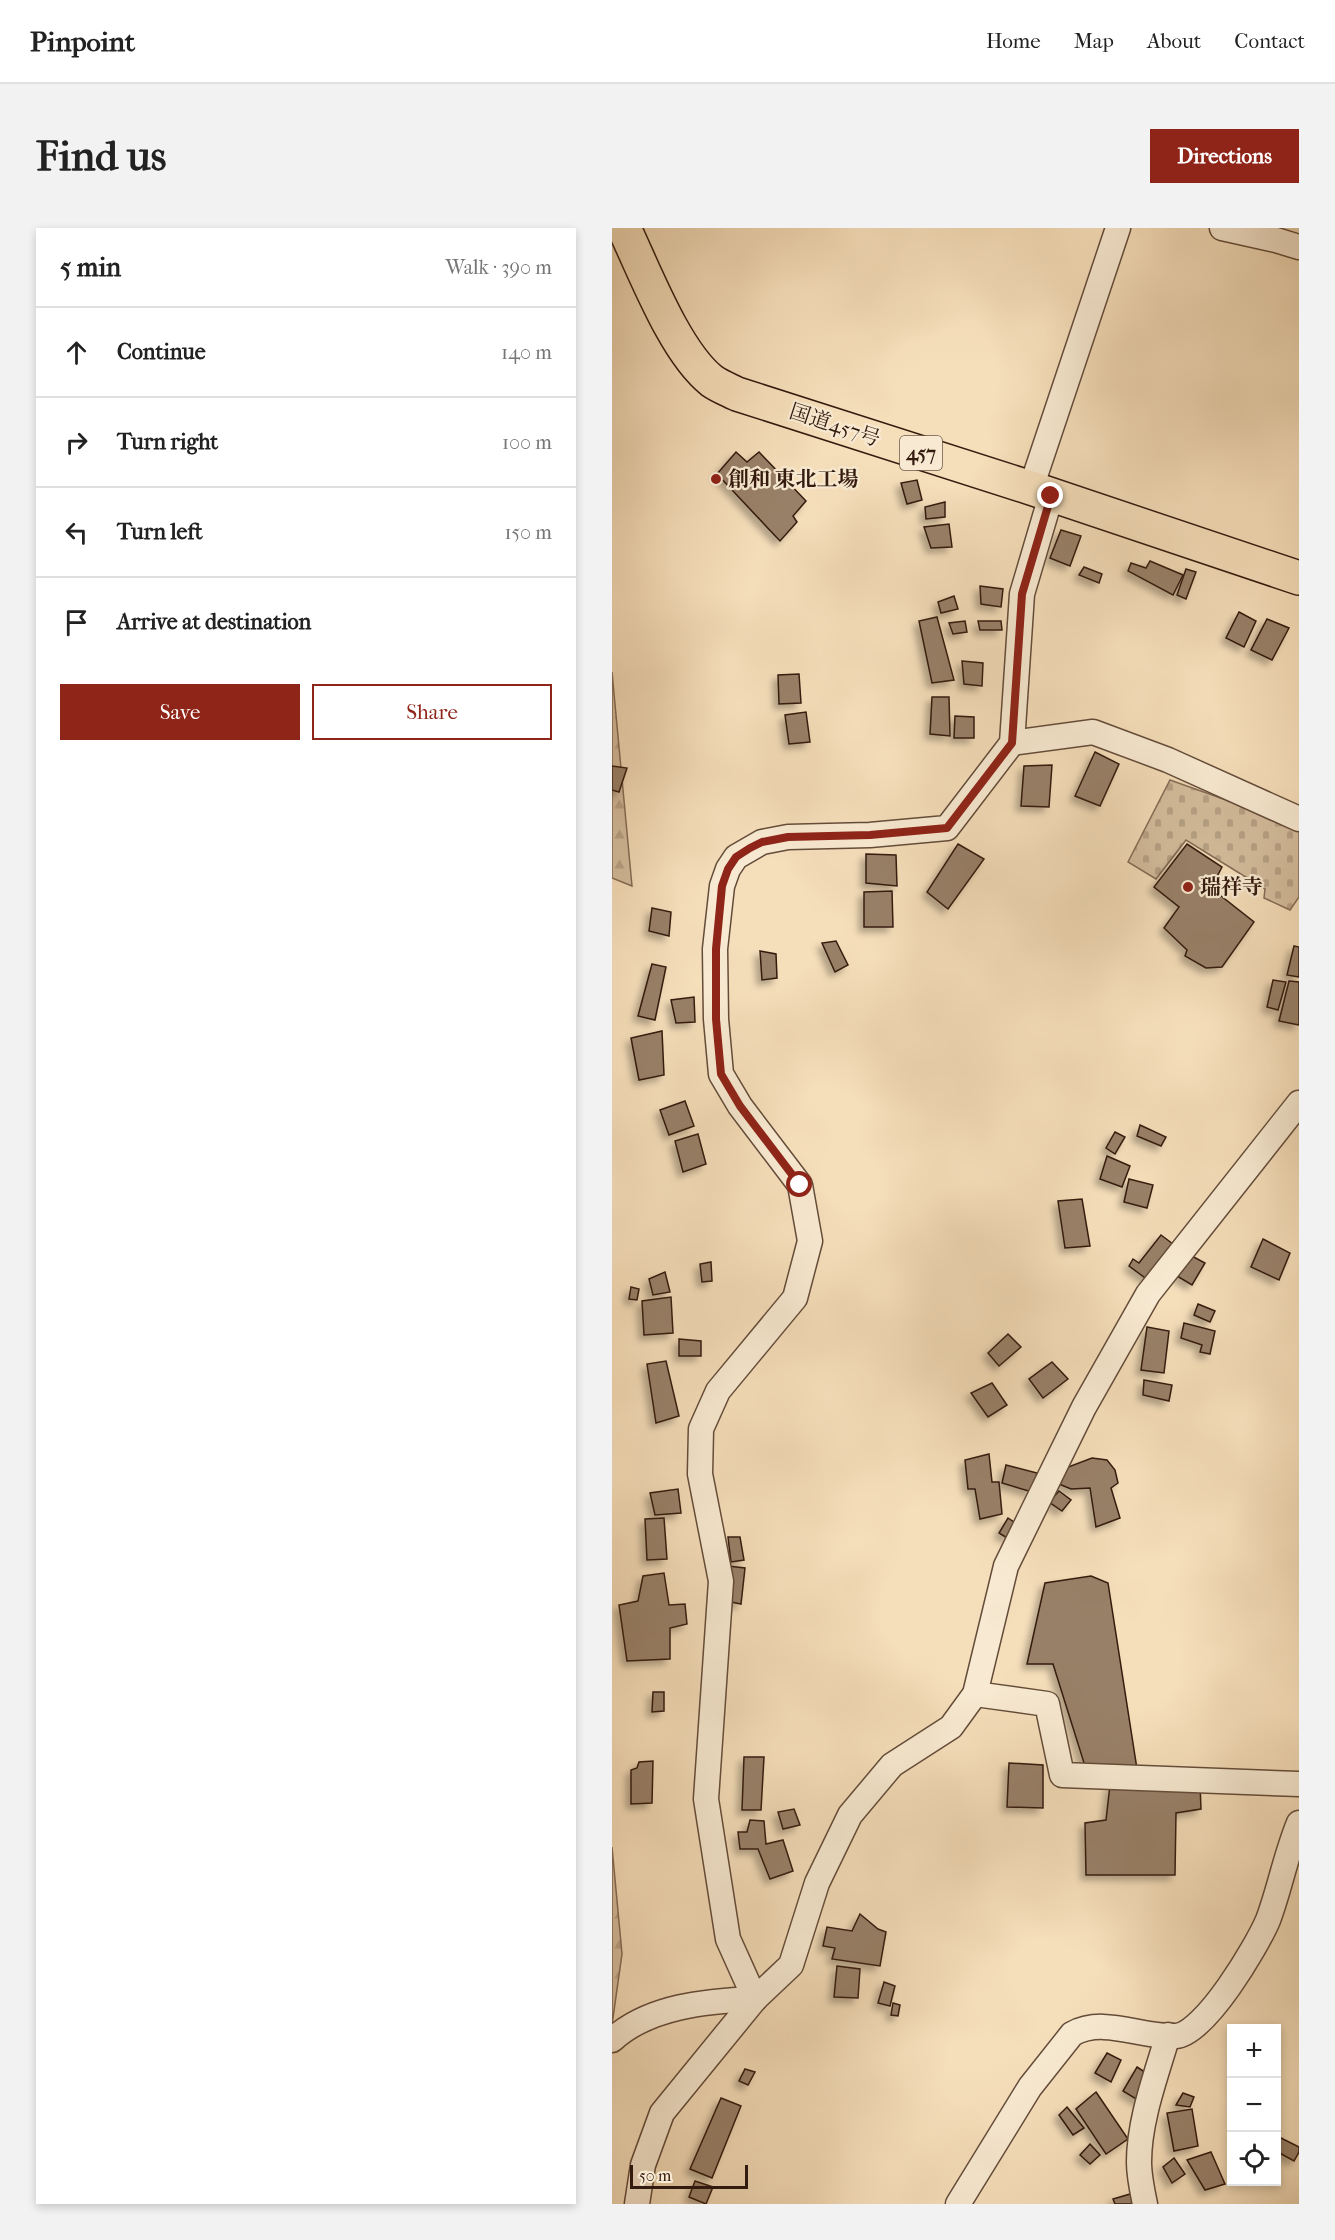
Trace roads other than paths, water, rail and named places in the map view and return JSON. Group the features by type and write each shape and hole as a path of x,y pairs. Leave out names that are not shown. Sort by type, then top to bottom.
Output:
{"highway":[{"name":"国道457号","path":"624,228 676,335 694,364 713,382 737,393 1299,578"}],"street":[{"path":"755,1999 728,1939 706,1799 721,1581 700,1474 701,1429 718,1391 795,1298 810,1241 800,1185 740,1106 721,1074 716,1019 716,949 722,886 728,869 736,857 762,842 788,837 870,835 947,828 1012,743 1022,594 1041,492 1118,228"},
{"path":"1222,228 1276,240 1299,248"},
{"path":"1012,743 1093,732 1168,760 1299,819"},
{"path":"637,2204 643,2165 662,2113 755,1999 790,1965 817,1883 850,1815 892,1765 951,1727 975,1694 1006,1566 1084,1407 1148,1294 1299,1103"},
{"path":"975,1694 1047,1704 1062,1774 1299,1784"},
{"path":"958,2204 1030,2087 1072,2034 1102,2026 1168,2036 1182,2035 1201,2023 1214,2009 1268,1921 1299,1823"},
{"path":"612,2040 630,2026 660,2012 726,2000 755,1999"},
{"path":"1145,2204 1139,2163 1140,2150 1150,2097 1168,2036"}],"place":[{"name":"創和 東北工場","path":"716,479"},
{"name":"瑞祥寺","path":"1188,887"}]}
